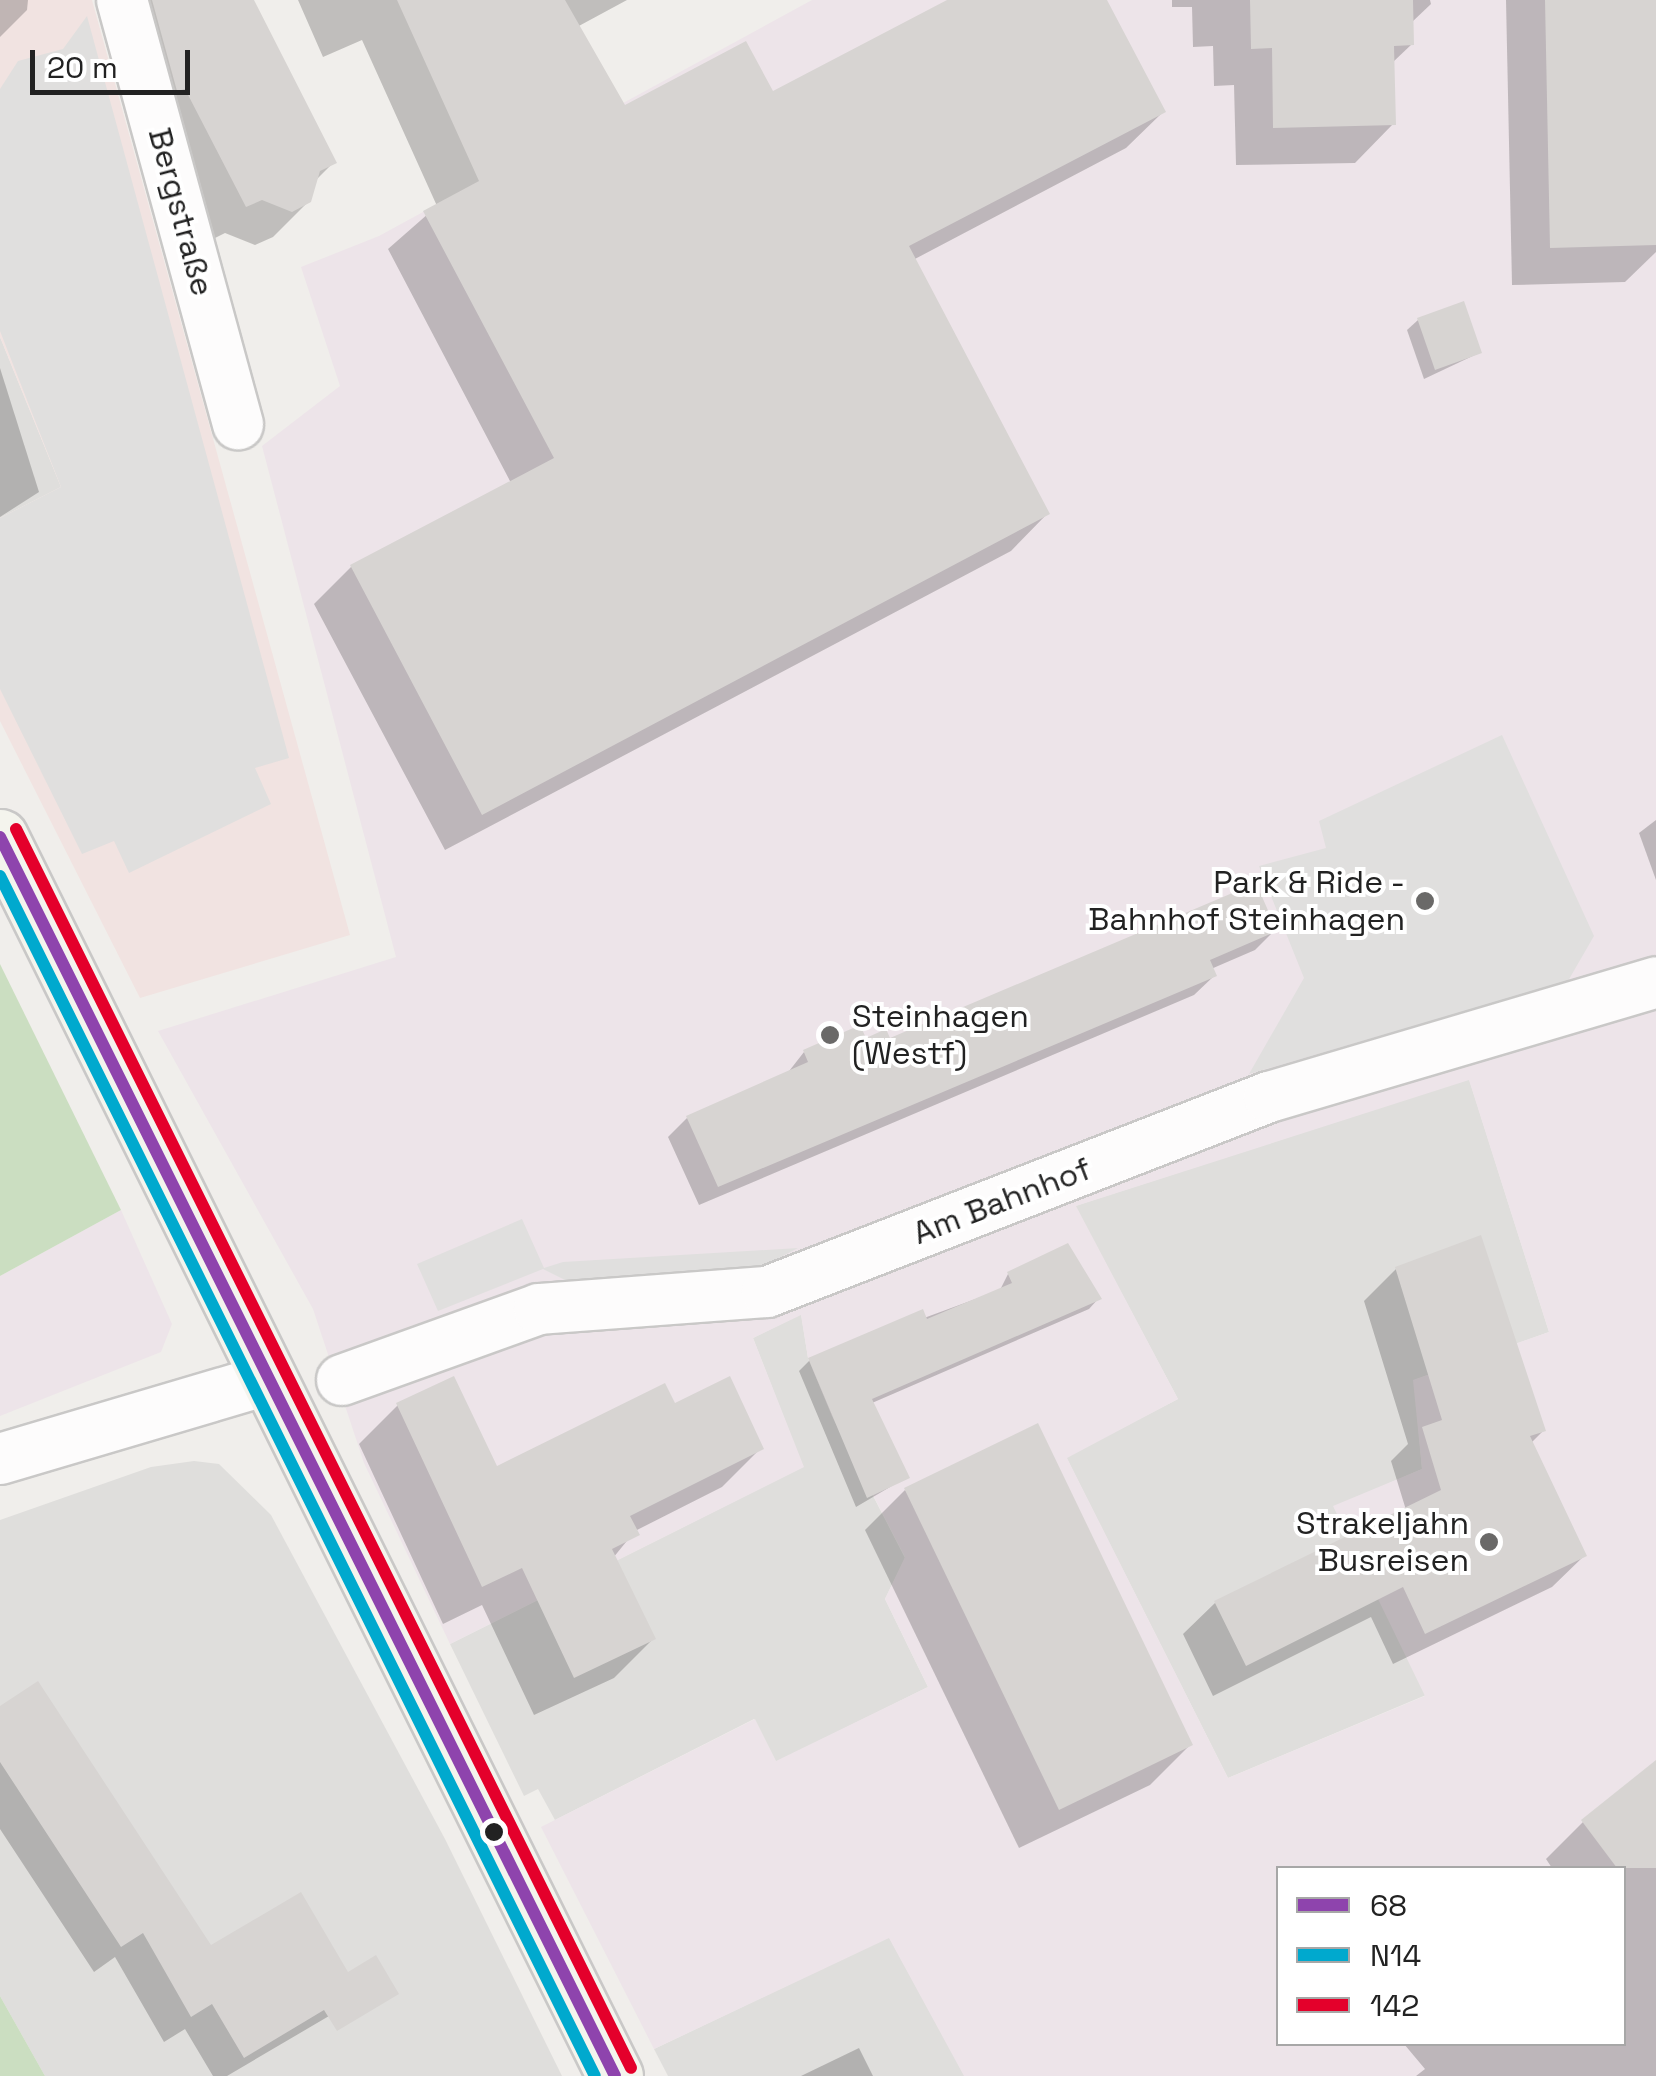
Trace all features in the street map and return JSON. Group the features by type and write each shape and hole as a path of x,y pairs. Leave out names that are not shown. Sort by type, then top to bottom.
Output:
{"street":[{"name":"Bergstraße","path":"122,0 238,424"},
{"path":"0,836 266,1380 616,2076"},
{"name":"Am Bahnhof","path":"342,1380 538,1309 767,1292 1269,1098 1656,982"},
{"path":"0,1459 266,1380"}],"shaded area":[{"path":"0,0 92,0 350,935 140,998 0,721 0,518 61,487 0,337"},
{"path":"812,0 1656,0 1656,2076 964,2076 889,1938 654,2049 541,1827 755,1719 776,1761 928,1687 885,1599 905,1557 832,1416 808,1358 801,1315 753,1338 804,1467 450,1644 364,1463 313,1309 158,1031 396,957 262,446 340,386 301,267 379,236","holes":["1469,1080 1549,1332 1413,1380 1422,1469 1333,1506 1425,1696 1228,1778 1067,1458 1178,1399 1076,1206"]},
{"path":"87,16 289,758 255,768 271,804 129,873 114,841 82,854 0,689 0,518 61,487 0,331 0,89 18,61 63,49"},
{"path":"0,337 61,487 0,518"},
{"name":"Park & Ride - Bahnhof Steinhagen","path":"1502,735 1594,936 1568,981 1249,1074 1304,978 1259,866 1326,848 1319,821"},
{"path":"1469,1079 1549,1332 1414,1380 1422,1469 1334,1507 1426,1695 1228,1778 1066,1457 1178,1399 1075,1206"},
{"path":"121,1210 172,1324 161,1352 0,1416 0,1276"},
{"path":"522,1219 544,1268 563,1262 798,1248 764,1266 728,1274 569,1282 543,1269 438,1311 417,1264"},
{"path":"801,1314 808,1358 832,1416 905,1558 885,1599 928,1687 776,1762 754,1719 555,1820 538,1789 524,1796 450,1644 803,1467 753,1338"},
{"path":"194,1461 219,1464 271,1515 445,1839 562,2076 45,2076 0,1996 0,1520 151,1467"},
{"path":"889,1937 965,2076 668,2076 654,2049"}],"green space":[{"path":"0,964 121,1210 0,1276"},
{"path":"0,1996 45,2076 0,2076"}],"building":[{"path":"152,0 254,0 337,163 320,171 311,202 292,212 262,200 246,207 185,89 177,91"},
{"path":"397,0 565,0 625,105 746,41 773,91 947,0 1107,0 1166,112 909,246 1050,514 482,815 350,565 554,458 423,211 479,181"},
{"path":"1250,0 1413,0 1414,45 1394,46 1396,125 1273,128 1272,48 1251,49"},
{"path":"1545,0 1656,0 1656,245 1550,248"},
{"path":"1464,301 1482,353 1435,370 1417,318"},
{"path":"1256,883 1277,931 1210,960 1217,976 718,1187 686,1116 808,1062 803,1050 860,1025 866,1038 886,1029 890,1038"},
{"path":"1481,1235 1546,1431 1530,1436 1587,1556 1425,1634 1403,1587 1246,1666 1214,1601 1441,1490 1422,1427 1442,1420 1395,1267"},
{"path":"1068,1243 1102,1299 872,1399 910,1478 867,1498 808,1358 923,1309 927,1319 1012,1283 1007,1272"},
{"path":"454,1376 497,1466 665,1383 675,1403 730,1376 764,1449 630,1516 640,1535 612,1549 656,1639 574,1678 522,1568 482,1587 396,1403"},
{"path":"1038,1423 1193,1745 1059,1810 904,1488"},
{"path":"38,1681 211,1945 301,1892 348,1972 376,1955 399,1994 337,2031 324,2010 244,2058 212,2004 191,2017 143,1933 121,1947 0,1762 0,1706"},
{"path":"1656,1760 1656,1868 1616,1866 1581,1820"}],"transit line":[{"name":"142","path":"16,829 631,2068"},
{"name":"68","path":"0,837 615,2076"},
{"name":"N14","path":"0,876 595,2076"}],"place":[{"name":"Park & Ride - Bahnhof Steinhagen","path":"1425,901"},
{"name":"Steinhagen (Westf)","path":"830,1035"},
{"name":"Strakeljahn Busreisen","path":"1489,1542"}]}
